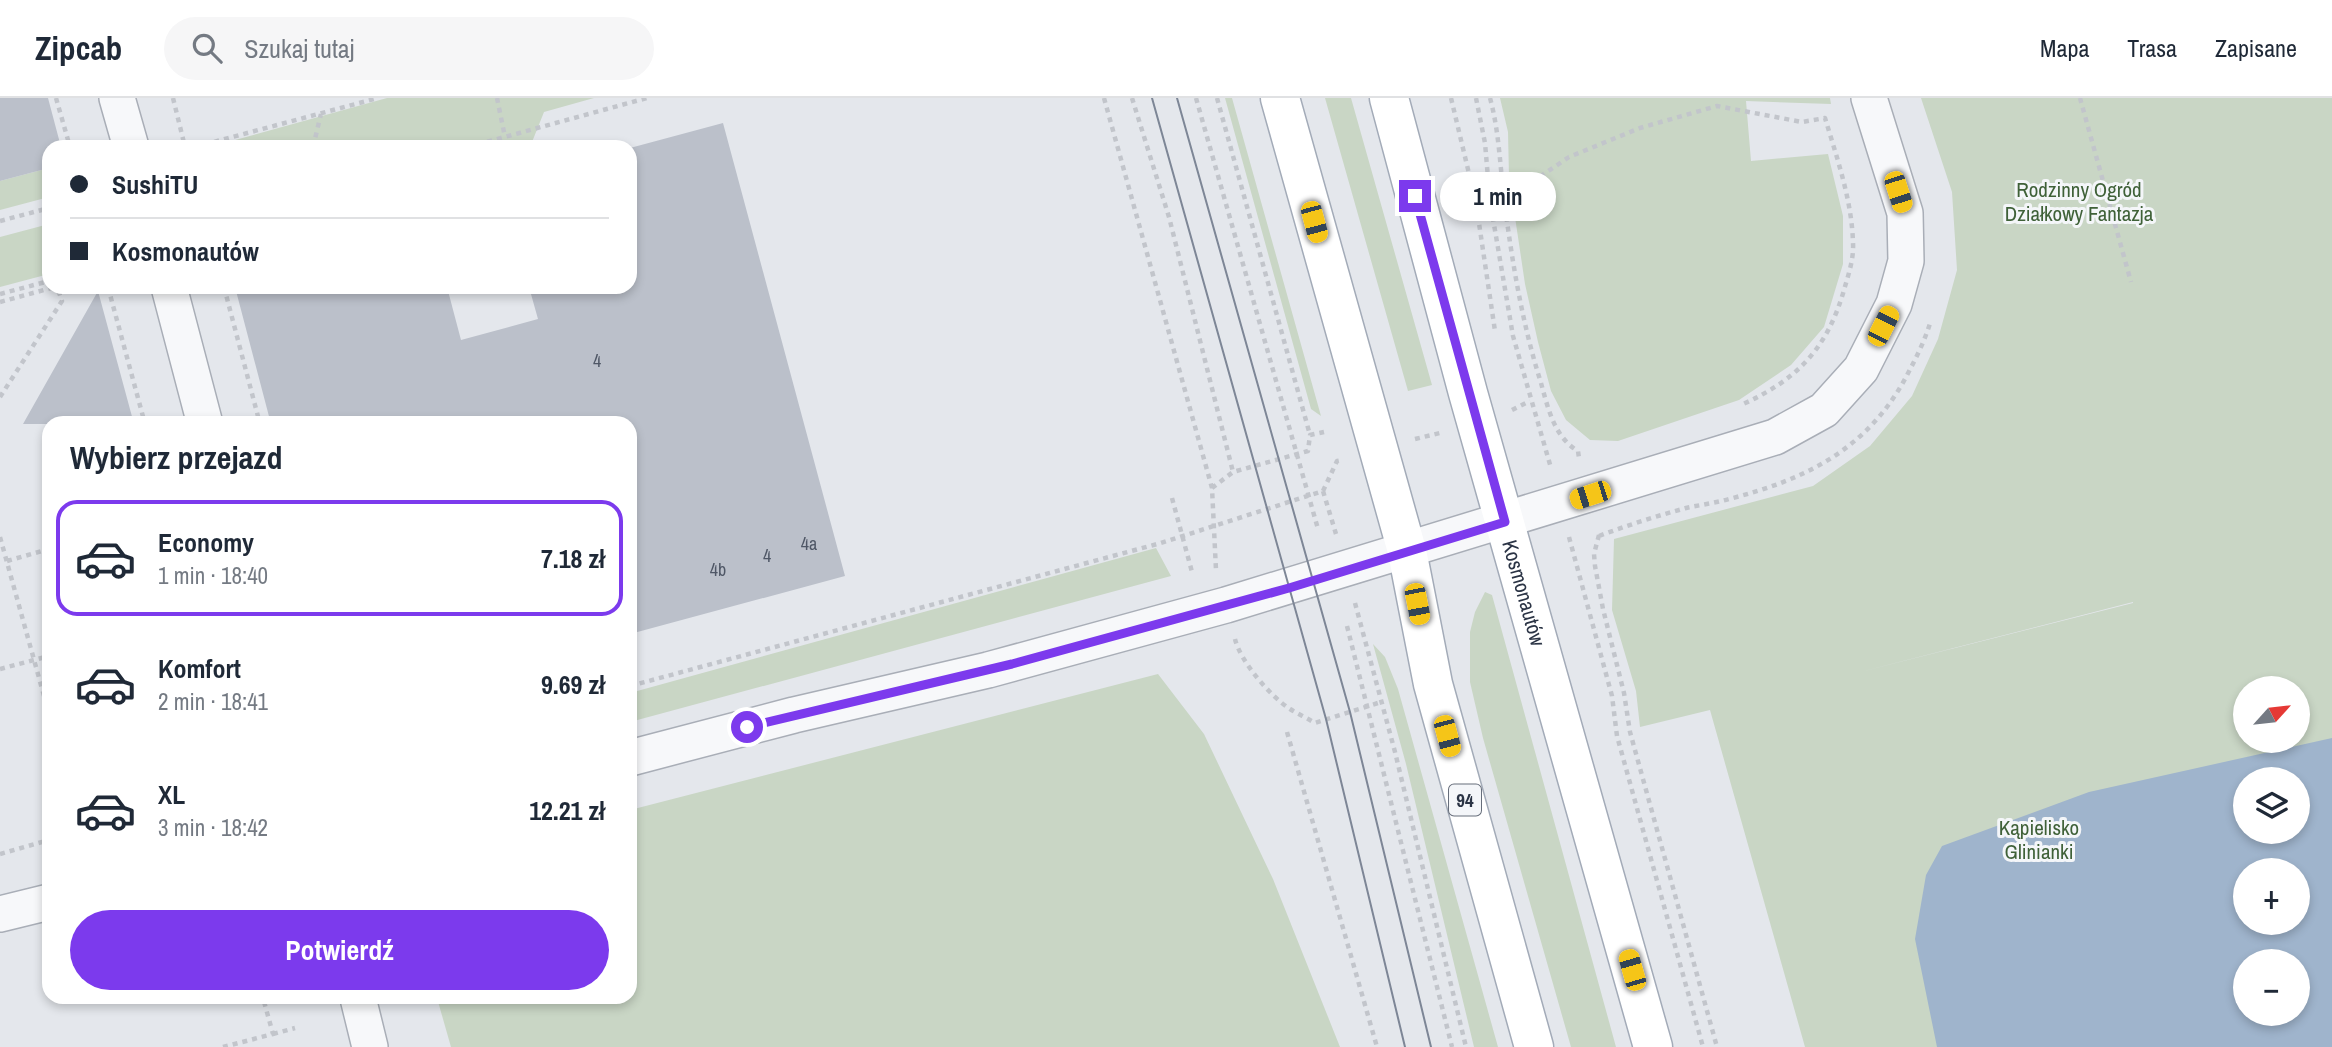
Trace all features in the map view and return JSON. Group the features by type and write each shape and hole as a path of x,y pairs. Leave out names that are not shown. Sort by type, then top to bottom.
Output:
{"main road":[{"name":"94","path":"1280,98 1407,551 1433,684 1534,1047"},
{"name":"Kosmonautów","path":"1389,98 1653,1047"}],"street":[{"path":"117,98 129,140"},
{"path":"637,756 794,715 988,670 1239,602 1775,437 1824,410 1861,369 1894,304 1906,261 1905,213 1869,98"},
{"path":"171,294 203,416"},
{"path":"0,914 42,904"},
{"path":"359,1004 370,1047"}],"path":[{"path":"56,98 68,140"},
{"path":"173,98 184,140"},
{"path":"222,140 378,98"},
{"path":"497,98 505,137"},
{"path":"494,140 647,98"},
{"path":"1104,98 1212,488 1215,565"},
{"path":"1132,98 1169,217 1233,472"},
{"path":"1196,98 1318,529"},
{"path":"1212,488 1233,472 1308,451 1310,435 1217,98"},
{"path":"1451,98 1476,203 1496,334"},
{"path":"1476,98 1513,336 1547,452"},
{"path":"1490,98 1497,124 1504,198 1535,373 1566,444 1586,453"},
{"path":"2080,98 2131,282"},
{"path":"1469,205 1510,197 1569,157 1640,128 1717,106 1802,122 1825,118 1850,214 1854,246 1839,309 1825,341 1811,357 1792,375 1762,396 1738,406"},
{"path":"315,140 321,114"},
{"path":"0,221 42,210"},
{"path":"0,293 42,283"},
{"path":"0,302 42,291"},
{"path":"0,397 62,301 59,294"},
{"path":"110,294 143,416"},
{"path":"226,294 258,416"},
{"path":"1506,413 1530,401"},
{"path":"1310,435 1324,432"},
{"path":"1578,451 1581,463"},
{"path":"637,684 1183,536 1323,491 1337,461"},
{"path":"1172,498 1192,572"},
{"path":"1598,527 1595,566 1624,693 1630,732 1717,1047"},
{"path":"0,537 42,690"},
{"path":"1572,546 1612,696 1617,736 1703,1047"},
{"path":"6,561 42,551"},
{"path":"1348,626 1452,1047"},
{"path":"1363,631 1466,1047"},
{"path":"1238,650 1257,676 1288,708 1315,723 1381,702"},
{"path":"0,669 42,658"},
{"path":"1287,732 1377,1047"},
{"path":"0,854 42,842"},
{"path":"265,1004 273,1034"},
{"path":"223,1047 295,1028"}],"green space":[{"path":"387,98 594,98 544,112 533,140 235,140"},
{"path":"1225,98 1232,98 1321,416 1311,409"},
{"path":"1325,98 1351,98 1432,385 1408,391"},
{"path":"1500,98 1830,98 1831,104 1746,101 1751,161 1828,154 1843,216 1843,264 1824,327 1791,365 1739,400 1618,441 1590,440 1566,420 1551,391 1538,342 1525,284 1509,177 1508,132"},
{"path":"1921,98 2332,98 2332,1047 1805,1047 1710,710 1640,727 1636,691 1612,610 1614,539 1813,486 1870,446 1912,396 1938,339 1957,270 1952,192","holes":["2133,602 2133,603 1856,673"]},
{"path":"42,170 42,199 0,210 0,181"},
{"path":"42,226 42,276 0,287 0,237"},
{"path":"1156,548 1171,576 637,720 637,691"},
{"path":"1485,592 1492,595 1616,1047 1571,1047 1483,738 1470,682 1470,632 1475,612"},
{"path":"1373,644 1385,657 1398,689 1498,1047 1474,1047 1406,764"},
{"path":"1158,674 1204,734 1273,879 1340,1047 451,1047 439,1004 637,1004 637,808"}],"water":[{"path":"2332,738 2332,1047 1937,1047 1915,939 1926,875 1942,846 2089,792 2264,753 2310,753 2310,743"}],"building":[{"path":"0,98 48,98 59,140 42,140 42,170 0,181"},
{"path":"723,123 845,576 637,632 637,416 269,416 237,294 449,294 461,340 538,319 531,294 637,294 637,146"},
{"path":"96,294 99,294 132,416 42,416 42,424 23,424"}],"tram line":[{"path":"1152,98 1326,719 1405,1047"},
{"path":"1177,98 1350,712 1431,1047"}],"route":[{"path":"747,727 1012,664 1289,588 1505,522 1415,196"}],"park label":[{"name":"Rodzinny Ogród Działkowy Fantazja","path":"2079,201"},
{"name":"Kąpielisko Glinianki","path":"2039,839"}]}
